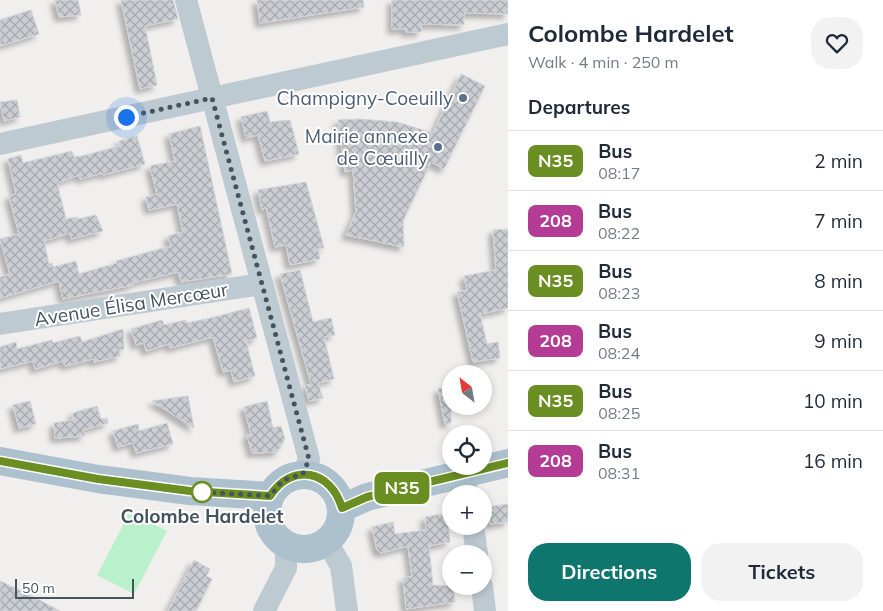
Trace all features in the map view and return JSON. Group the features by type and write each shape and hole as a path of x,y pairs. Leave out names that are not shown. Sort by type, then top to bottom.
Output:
{"main road":[{"path":"492,452 508,447"},
{"path":"0,461 98,479 190,491 270,496"},
{"path":"342,508 367,497 461,476 508,463"},
{"path":"312,476 332,486 342,508 341,521 336,533 327,542 307,550 286,545 270,529 266,507 270,496 283,480 312,476 338,484 461,476"}],"street":[{"path":"186,0 312,476"},
{"path":"0,144 508,34"},
{"name":"Avenue Élisa Mercœur","path":"0,324 262,284"},
{"path":"327,542 341,566 347,611"},
{"path":"264,611 286,568 286,545"},
{"path":"483,595 485,611"}],"green space":[{"path":"130,512 167,531 134,594 97,575"}],"building":[{"path":"55,0 78,0 81,15 59,17"},
{"path":"121,0 173,0 178,19 145,26 157,85 140,89"},
{"path":"257,0 363,0 364,7 260,23"},
{"path":"392,0 508,0 508,14 464,13 464,25 421,24 421,32 406,32 406,29 392,29"},
{"path":"31,10 39,34 0,46 0,20"},
{"path":"461,74 485,86 444,169 431,162 403,221 404,247 346,235 356,212 353,170 345,172 338,120 359,119 397,122 433,133"},
{"path":"17,100 20,117 4,121 0,102"},
{"path":"267,111 270,122 290,120 299,154 265,161 258,135 246,138 241,117"},
{"path":"200,126 232,274 181,282 178,272 132,283 133,285 63,299 59,281 0,298 0,277 10,274 0,239 19,234 9,196 16,194 8,159 21,155 23,163 72,151 74,157 82,156 120,146 119,141 137,136 145,164 80,179 79,175 57,183 66,219 77,217 78,219 96,215 103,231 71,239 70,233 44,241 49,264 52,263 53,267 76,261 79,274 117,263 116,261 171,246 168,236 183,232 177,204 149,210 146,197 157,194 150,166 175,161 169,134"},
{"path":"306,182 324,248 318,249 320,259 290,265 286,245 275,247 266,207 262,210 258,190"},
{"path":"508,229 508,308 480,314 487,344 498,342 500,358 473,362 457,292 467,290 464,276 496,270 493,230"},
{"path":"300,270 313,322 331,318 335,335 324,337 334,379 318,383 323,398 309,401 305,386 311,384 280,274"},
{"path":"249,308 257,338 246,341 255,376 234,382 231,370 223,372 213,337 170,348 169,344 146,351 144,343 136,345 131,329 162,320 164,325 186,320 187,323"},
{"path":"123,329 124,349 119,350 120,356 94,362 93,359 65,366 63,361 35,369 33,361 0,369 0,347 16,342 17,349 52,340 53,343 80,336 82,342"},
{"path":"442,388 442,409 438,389"},
{"path":"188,396 194,428 152,401"},
{"path":"30,401 36,424 19,428 13,405"},
{"path":"267,401 273,428 281,426 285,439 277,452 252,453 247,435 251,434 244,407"},
{"path":"97,406 101,419 107,418 108,423 83,430 85,436 55,438 54,423 73,420 73,413"},
{"path":"443,415 451,415 451,423 445,424"},
{"path":"167,423 173,444 136,453 133,443 118,447 113,431 138,424 139,431"},
{"path":"508,504 508,522 492,524 492,506"},
{"path":"442,514 442,535 449,535 450,542 429,546 433,585 442,585 442,595 454,595 455,602 406,609 403,578 412,577 408,546 381,553 377,550 372,527 393,522 395,534 426,530 425,517"},
{"path":"194,560 210,569 206,576 212,579 196,611 168,611"},
{"path":"0,581 32,596 60,611 0,611"}],"bus line":[{"name":"N35","path":"0,461 98,479 190,491 270,496 283,480 303,474 312,475 332,486 342,508 367,497 508,463"}],"place":[{"name":"Champigny-Coeuilly","path":"463,98"},
{"name":"Mairie annexe de Cœuilly","path":"438,147"},
{"name":"Colombe Hardelet","path":"202,492"}],"route":[{"path":"126,117 212,98 309,459 303,474 283,480 270,496 202,492"}]}
